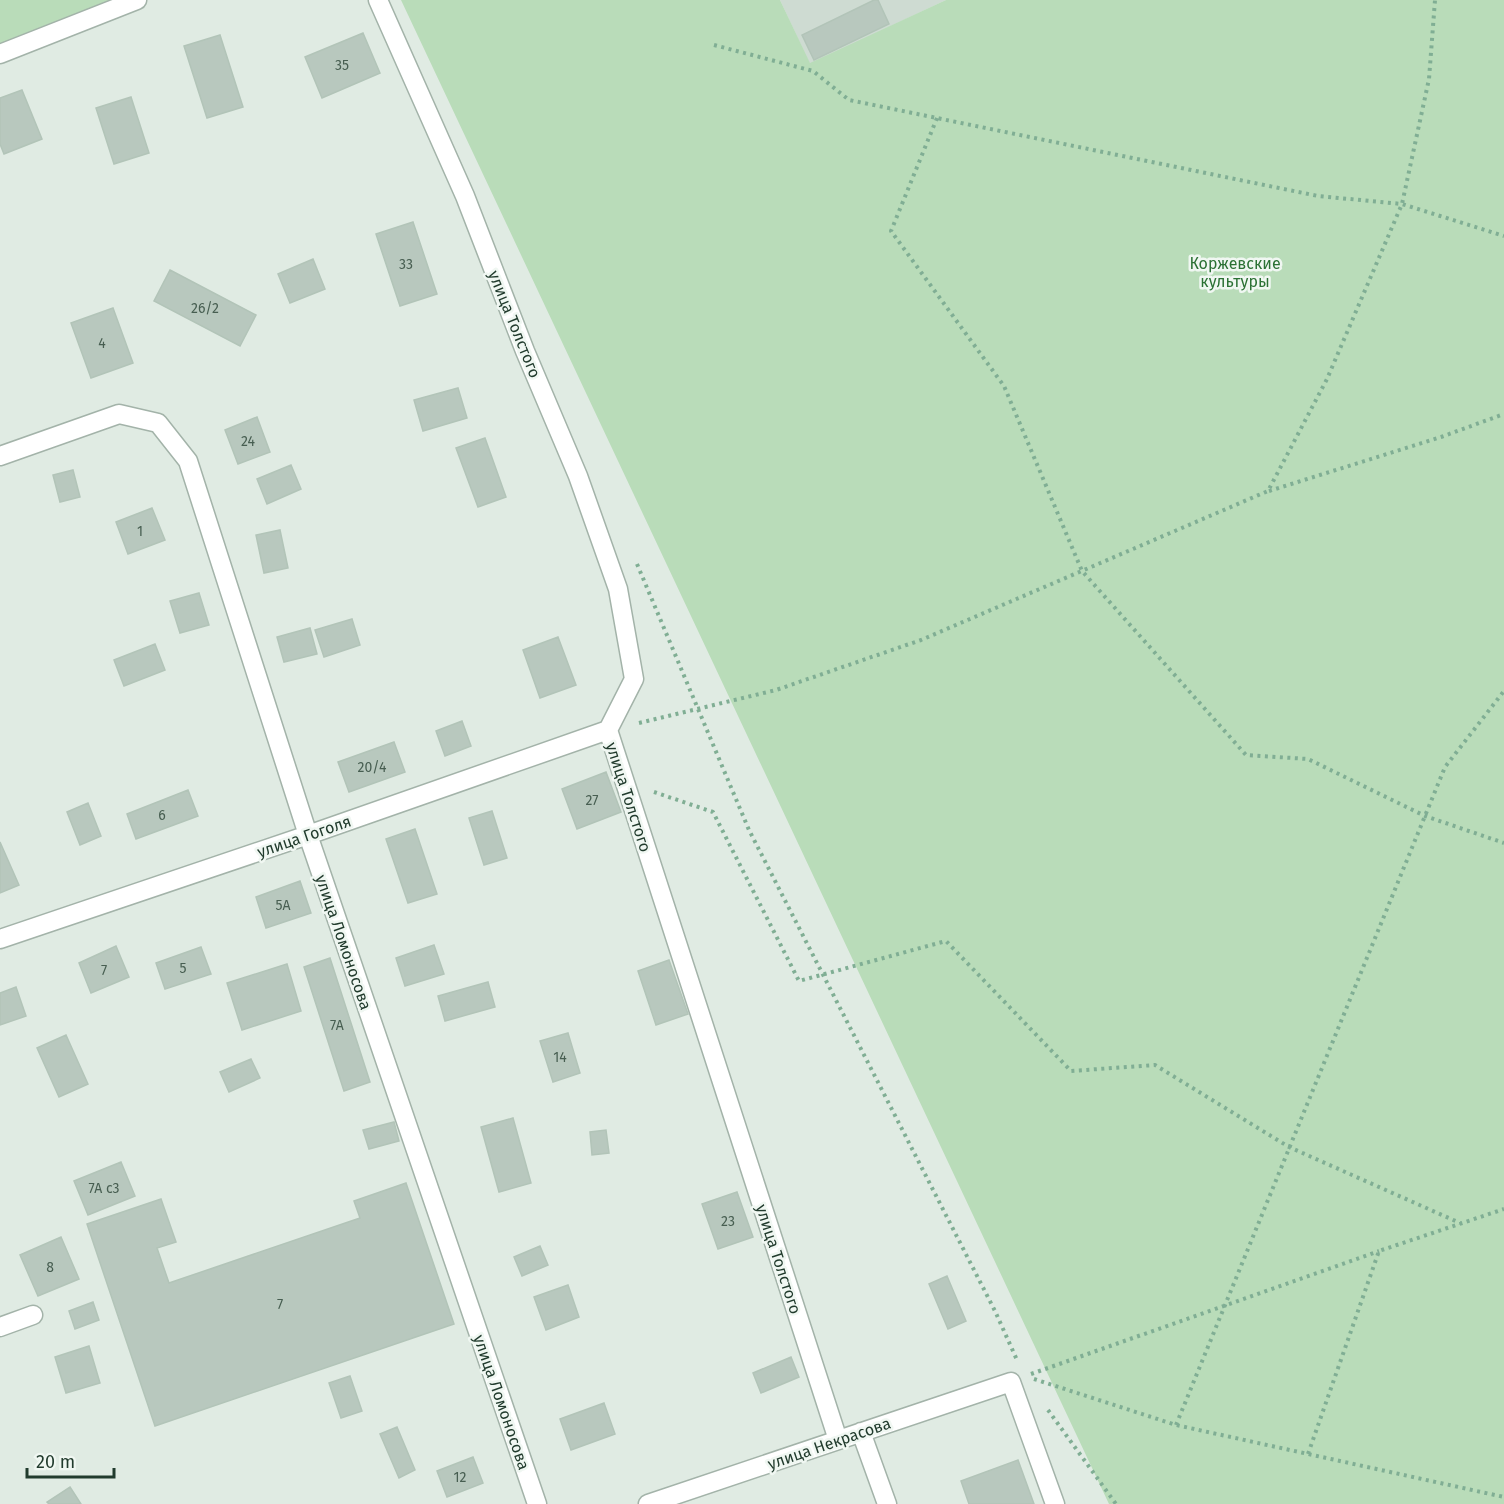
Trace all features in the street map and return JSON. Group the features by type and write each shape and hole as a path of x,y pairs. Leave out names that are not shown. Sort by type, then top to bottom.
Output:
{"street":[{"path":"0,54 137,0"},
{"name":"улица Толстого","path":"378,0 465,196 525,351 578,476 618,589 634,679 608,730 838,1440"},
{"name":"улица Ломоносова","path":"0,456 119,414 158,423 188,461 308,835 537,1504"},
{"name":"улица Гоголя","path":"0,939 608,730"},
{"path":"0,1327 33,1315"},
{"path":"1018,1379 1055,1504"},
{"name":"улица Некрасова","path":"648,1504 1018,1379"},
{"path":"861,1432 887,1504"}],"path":[{"path":"1268,491 1327,379 1402,204 1429,79 1436,0"},
{"path":"714,45 813,70 849,100 1318,196 1402,204 1504,236"},
{"path":"936,118 891,231 1004,386 1082,571 1246,755 1308,759 1425,816 1504,843"},
{"path":"608,730 776,690 921,640 1268,491 1441,437 1504,414"},
{"path":"634,558 749,830 995,1311 1018,1379"},
{"path":"1176,1425 1445,767 1504,691"},
{"path":"624,782 713,812 799,981 946,940 1071,1071 1155,1065 1289,1147 1460,1222"},
{"path":"1018,1379 1460,1222 1504,1209"},
{"path":"1308,1454 1378,1251"},
{"path":"1018,1379 1176,1425 1504,1497"},
{"path":"1044,1404 1116,1504"}],"shaded area":[{"path":"780,0 946,0 810,64"}],"green space":[{"path":"0,0 146,0 0,54"},
{"name":"Коржевские культуры","path":"401,0 780,0 810,63 946,0 1504,0 1504,1504 1109,1504"}],"building":[{"path":"878,0 889,24 814,60 802,35"},
{"path":"363,33 380,73 322,98 305,57"},
{"path":"220,35 243,107 207,118 184,46"},
{"path":"22,90 42,139 4,154 0,144 0,98"},
{"path":"131,97 149,153 114,164 96,108"},
{"path":"413,222 437,294 400,306 376,234"},
{"path":"313,259 325,289 290,303 278,274"},
{"path":"170,270 256,315 240,346 154,301"},
{"path":"113,308 133,363 91,378 71,323"},
{"path":"458,388 467,418 423,431 414,400"},
{"path":"257,417 270,452 238,464 225,430"},
{"path":"485,438 506,497 478,507 456,448"},
{"path":"291,465 301,489 267,504 257,479"},
{"path":"73,470 80,497 60,502 53,475"},
{"path":"152,508 165,540 128,554 116,522"},
{"path":"280,530 288,568 264,573 256,535"},
{"path":"199,593 209,625 180,633 170,601"},
{"path":"352,619 360,645 324,657 315,630"},
{"path":"310,628 317,654 284,662 277,637"},
{"path":"558,637 576,685 540,698 523,650"},
{"path":"155,644 165,670 124,686 114,660"},
{"path":"462,721 471,746 445,756 436,731"},
{"path":"394,742 405,772 349,792 338,762"},
{"path":"606,772 621,812 577,829 562,789"},
{"path":"188,790 198,816 136,839 127,814"},
{"path":"88,803 101,836 80,845 67,812"},
{"path":"492,811 507,858 484,865 469,818"},
{"path":"415,829 437,894 408,903 386,839"},
{"path":"0,842 19,885 0,893"},
{"path":"300,881 311,913 266,928 256,897"},
{"path":"434,945 444,974 405,986 396,958"},
{"path":"116,946 129,977 91,993 79,963"},
{"path":"201,947 211,974 165,989 156,963"},
{"path":"330,958 370,1082 344,1091 304,967"},
{"path":"669,960 688,1014 656,1025 638,971"},
{"path":"287,964 301,1011 242,1030 227,983"},
{"path":"488,982 495,1007 445,1021 438,996"},
{"path":"16,987 26,1016 0,1025 0,993"},
{"path":"568,1033 580,1073 553,1082 540,1041"},
{"path":"66,1035 88,1084 59,1097 37,1048"},
{"path":"251,1059 260,1078 229,1092 220,1072"},
{"path":"513,1118 531,1183 499,1192 481,1127"},
{"path":"394,1122 399,1141 369,1149 363,1130"},
{"path":"606,1130 609,1153 592,1155 590,1132"},
{"path":"121,1162 135,1196 88,1215 74,1181"},
{"path":"406,1183 454,1324 155,1426 87,1224 161,1199 176,1242 157,1248 169,1283 360,1218 354,1201"},
{"path":"737,1192 753,1237 718,1249 702,1204"},
{"path":"61,1237 79,1279 38,1296 20,1255"},
{"path":"540,1246 548,1265 522,1276 514,1257"},
{"path":"947,1276 966,1321 948,1329 929,1284"},
{"path":"568,1285 579,1317 546,1330 534,1297"},
{"path":"93,1302 99,1320 75,1329 69,1311"},
{"path":"89,1346 100,1383 66,1393 55,1357"},
{"path":"791,1357 799,1377 761,1393 753,1373"},
{"path":"350,1376 362,1411 341,1418 329,1383"},
{"path":"604,1403 615,1434 571,1450 560,1419"},
{"path":"397,1427 415,1470 399,1478 380,1434"},
{"path":"473,1457 483,1483 447,1497 437,1471"},
{"path":"1018,1460 1034,1504 969,1504 961,1481"},
{"path":"70,1487 81,1504 49,1504 47,1502"}]}
